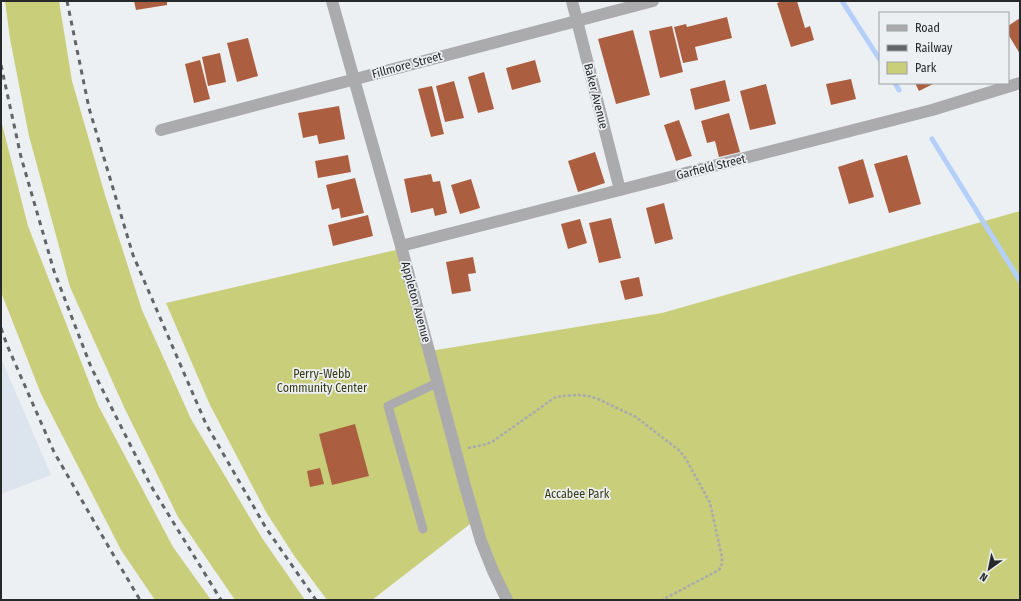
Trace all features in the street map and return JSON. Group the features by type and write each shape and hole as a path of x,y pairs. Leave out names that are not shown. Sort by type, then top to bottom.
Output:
{"street":[{"name":"Appleton Avenue","path":"332,1 401,246 481,541 507,600"},
{"name":"Baker Avenue","path":"572,1 620,190"},
{"name":"Fillmore Street","path":"161,130 653,1"},
{"name":"Garfield Street","path":"401,246 932,110 1020,83"}],"lane":[{"path":"423,529 388,406 437,383"}],"path":[{"path":"456,451 492,442 548,402 561,396 589,396 636,417 680,451 686,459 710,502 722,556 722,564 719,570 662,600"}],"shaded area":[{"path":"1,358 51,475 1,494"}],"green space":[{"path":"5,1 59,1 72,81 105,195 142,310 191,419 262,538 305,600 235,600 178,517 124,407 70,287 29,136 10,39"},
{"path":"1,120 28,226 98,405 173,547 211,600 155,600 121,550 41,394 1,292"},
{"name":"Accabee Park","path":"1020,211 1020,600 507,600 493,571 430,351 662,313"},
{"name":"Perry-Webb Community Center","path":"400,249 474,521 372,600 327,600 295,557 266,512 210,405 166,303"}],"building":[{"path":"134,1 167,1 167,5 136,10"},
{"path":"783,1 797,1 805,28 810,26 814,40 791,47 777,3"},
{"path":"727,17 732,38 695,47 698,60 683,63 674,27 686,24 687,27"},
{"path":"1020,18 1020,54 1009,36 1009,25"},
{"path":"672,26 683,72 660,78 649,31"},
{"path":"633,30 650,95 616,104 598,39"},
{"path":"248,38 258,76 237,82 227,43"},
{"path":"220,53 226,82 208,86 202,57"},
{"path":"200,60 210,99 194,103 185,64"},
{"path":"535,60 541,82 512,90 506,68"},
{"path":"484,72 494,109 478,113 468,77"},
{"path":"851,79 856,99 831,105 826,84"},
{"path":"725,80 730,101 695,110 690,89"},
{"path":"454,81 464,118 445,122 436,86"},
{"path":"766,84 776,124 750,130 740,91"},
{"path":"916,84 933,84 919,91"},
{"path":"432,86 444,134 431,137 418,89"},
{"path":"339,106 345,139 319,144 317,135 303,138 298,113"},
{"path":"729,113 740,152 719,157 715,141 707,143 701,121"},
{"path":"679,120 692,156 676,161 664,125"},
{"path":"595,152 605,183 578,192 568,161"},
{"path":"348,155 351,172 318,178 315,161"},
{"path":"907,155 921,204 889,213 874,164"},
{"path":"863,159 874,197 849,204 838,167"},
{"path":"431,174 433,182 440,181 447,213 435,216 433,208 411,213 404,179"},
{"path":"355,178 364,213 341,218 339,208 332,210 326,185"},
{"path":"471,179 480,208 460,214 451,185"},
{"path":"664,203 673,239 655,244 646,208"},
{"path":"368,215 373,236 333,246 328,225"},
{"path":"611,218 621,258 599,263 589,223"},
{"path":"580,219 587,243 568,249 561,224"},
{"path":"473,257 476,273 468,274 471,291 452,294 446,262"},
{"path":"639,277 643,296 625,300 620,281"},
{"path":"355,424 369,476 332,485 319,434"},
{"path":"320,468 324,484 310,487 307,471"}],"waterway":[{"path":"842,1 879,58"},
{"path":"896,84 899,90"},
{"path":"932,139 1020,281"}],"railway":[{"path":"67,1 89,108 133,255 206,424 266,528 316,600"},
{"path":"1,65 21,157 54,271 91,367 151,486 221,600"},
{"path":"1,328 54,452 140,600"}]}
